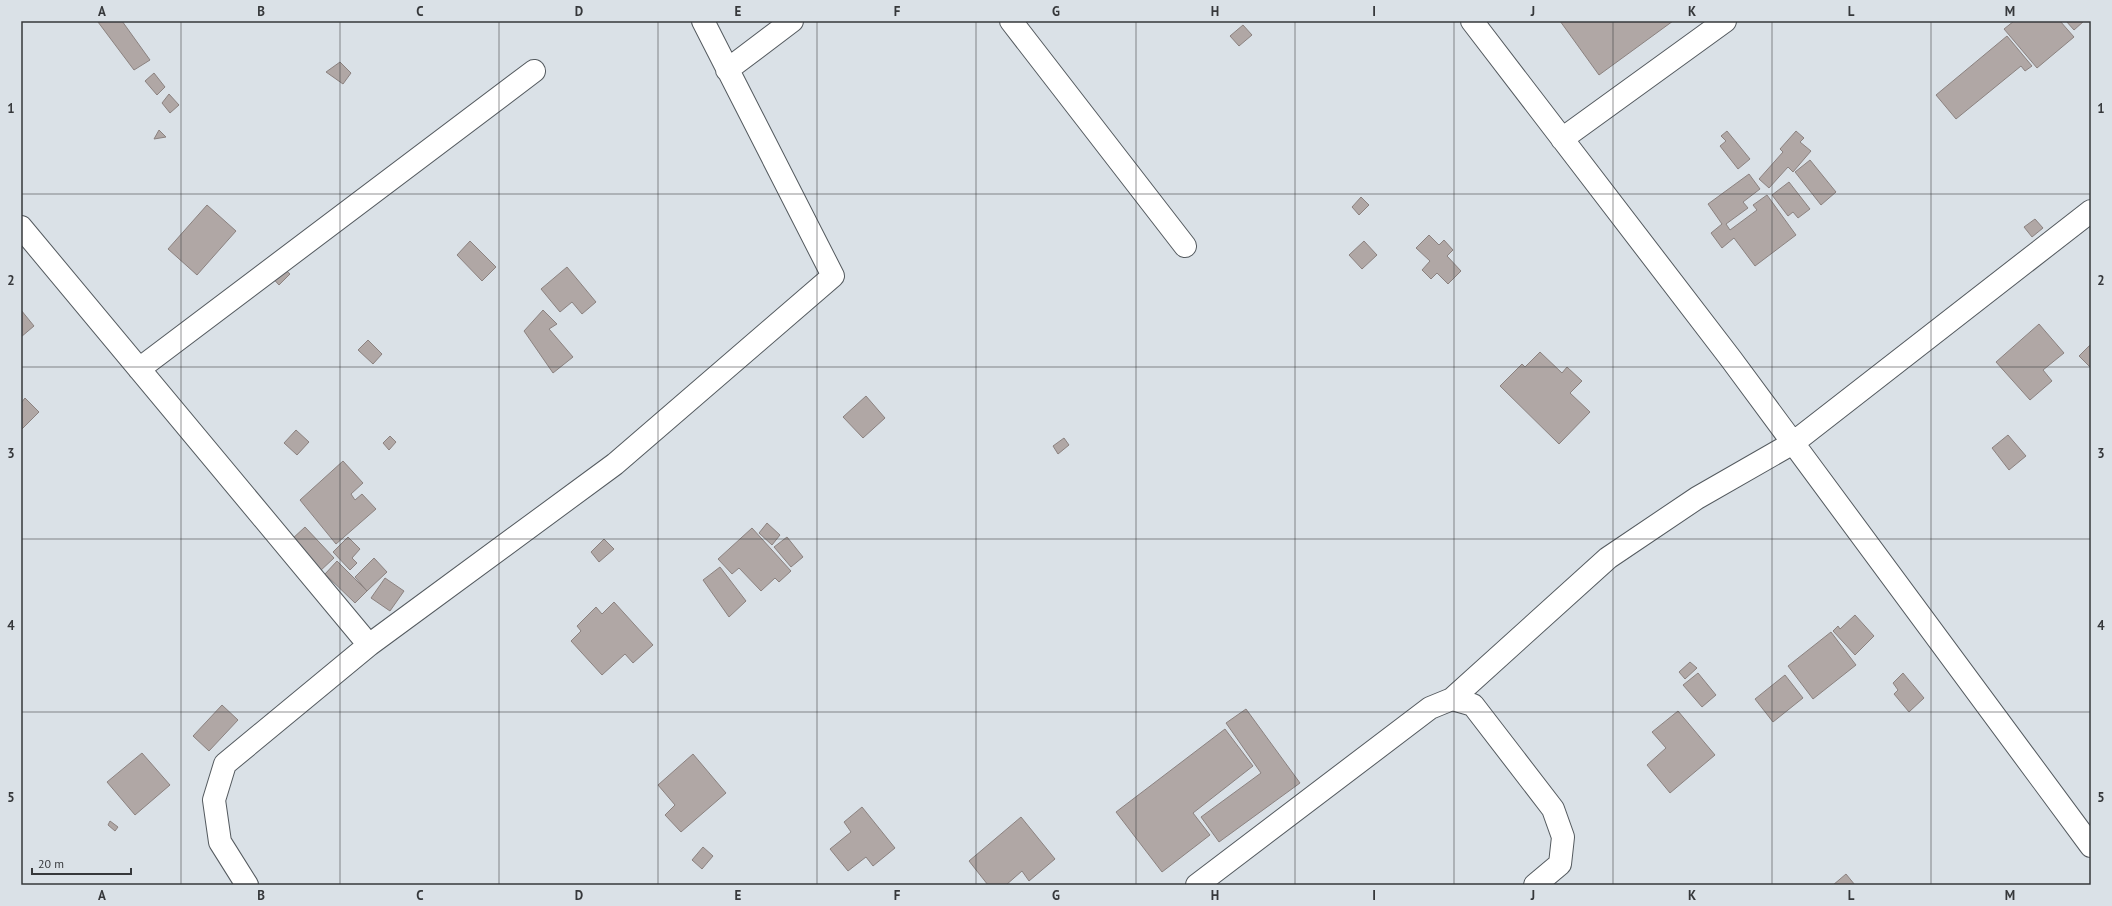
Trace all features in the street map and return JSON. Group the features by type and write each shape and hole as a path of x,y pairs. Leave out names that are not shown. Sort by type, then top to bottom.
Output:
{"street":[{"path":"247,885 220,842 214,800 225,764 369,645 615,464 833,276 703,21"},
{"path":"727,70 792,21"},
{"path":"1011,21 1185,246"},
{"path":"1472,21 1731,359 2091,846"},
{"path":"1562,139 1725,21"},
{"path":"139,369 534,71"},
{"path":"1197,885 1430,708 1452,700 1608,558 1697,498 1793,443 2091,211"},
{"path":"21,227 369,645"},
{"path":"1452,700 1473,706 1553,809 1563,836 1560,864 1535,885"}],"building":[{"path":"122,21 150,60 134,70 98,22"},
{"path":"1560,21 1673,21 1599,75"},
{"path":"2014,21 2060,21 2074,37 2037,68 2004,29"},
{"path":"2066,21 2084,21 2074,30"},
{"path":"1243,25 1252,35 1239,46 1230,36"},
{"path":"2007,36 2032,66 2025,71 2021,66 1956,119 1936,95"},
{"path":"340,62 351,73 343,84 326,72"},
{"path":"154,73 165,87 157,95 145,81"},
{"path":"169,94 179,105 170,113 162,103"},
{"path":"159,130 166,137 154,139"},
{"path":"1727,131 1750,159 1738,169 1720,146 1726,141 1721,136"},
{"path":"1796,131 1804,138 1800,142 1811,151 1793,172 1788,167 1769,188 1759,179 1783,152 1780,149"},
{"path":"1810,160 1836,192 1821,205 1795,172"},
{"path":"1749,174 1760,189 1743,202 1748,208 1726,224 1730,230 1757,210 1753,205 1767,195 1796,235 1755,266 1734,238 1722,248 1711,233 1722,224 1708,204"},
{"path":"1789,182 1810,209 1798,218 1793,212 1788,216 1772,195"},
{"path":"1361,197 1369,205 1359,215 1352,207"},
{"path":"207,205 236,231 197,275 168,249"},
{"path":"2035,219 2043,228 2032,237 2024,227"},
{"path":"1429,235 1439,245 1444,240 1453,250 1447,256 1461,271 1448,284 1437,273 1431,279 1422,270 1430,261 1416,248"},
{"path":"470,241 496,267 482,281 457,255"},
{"path":"1364,241 1377,255 1362,269 1349,255"},
{"path":"279,264 290,274 279,285 269,274"},
{"path":"567,267 596,302 582,314 572,302 560,312 541,289"},
{"path":"21,310 34,326 21,337"},
{"path":"543,310 557,324 549,329 573,357 553,373 524,331"},
{"path":"2039,324 2064,353 2043,370 2052,381 2030,400 1996,362"},
{"path":"368,340 382,354 373,364 358,350"},
{"path":"2091,344 2091,368 2079,356"},
{"path":"1540,352 1562,373 1567,367 1582,381 1570,393 1590,412 1559,444 1500,386 1522,364 1525,367"},
{"path":"866,396 885,418 863,438 843,417"},
{"path":"25,398 39,412 21,430 21,403"},
{"path":"296,430 309,442 297,455 284,443"},
{"path":"2008,435 2026,456 2009,470 1992,448"},
{"path":"390,436 396,442 389,450 383,443"},
{"path":"1064,438 1069,445 1058,454 1053,446"},
{"path":"343,461 363,483 351,494 355,500 362,494 376,509 336,544 300,500"},
{"path":"767,523 780,535 772,545 759,533"},
{"path":"305,527 334,558 319,572 291,540"},
{"path":"752,528 791,571 779,582 775,578 761,591 739,568 732,574 718,559"},
{"path":"348,537 360,549 352,558 357,563 350,570 333,552"},
{"path":"787,537 803,557 791,567 774,547"},
{"path":"604,539 614,549 599,562 591,552"},
{"path":"374,558 387,572 367,591 355,577"},
{"path":"337,561 367,591 355,603 325,574"},
{"path":"720,567 746,601 729,617 703,580"},
{"path":"385,578 404,591 390,611 371,598"},
{"path":"614,602 653,645 633,663 625,654 602,675 571,641 581,631 577,626 596,607 602,614"},
{"path":"1855,615 1874,636 1855,655 1833,631 1838,626 1840,629"},
{"path":"1831,632 1856,665 1813,699 1788,666"},
{"path":"1690,662 1697,668 1685,679 1679,672"},
{"path":"1698,673 1716,695 1702,707 1683,685"},
{"path":"1903,673 1924,698 1909,712 1894,694 1898,690 1893,683"},
{"path":"1785,675 1803,698 1773,722 1755,699"},
{"path":"222,705 238,720 209,751 193,736"},
{"path":"1246,709 1300,783 1219,842 1201,817 1261,773 1226,723"},
{"path":"1678,711 1715,755 1670,793 1647,765 1666,748 1652,732"},
{"path":"1225,729 1253,766 1193,813 1210,835 1162,872 1116,812"},
{"path":"142,753 170,785 135,815 107,782"},
{"path":"693,754 726,793 681,832 665,815 675,805 658,785"},
{"path":"862,807 895,848 873,866 866,857 848,871 830,849 851,832 844,822"},
{"path":"1021,817 1055,859 1029,881 1022,871 1006,885 988,885 969,861"},
{"path":"110,821 118,827 115,831 108,825"},
{"path":"703,847 713,856 702,869 692,860"},
{"path":"1846,874 1855,885 1833,885"}]}
